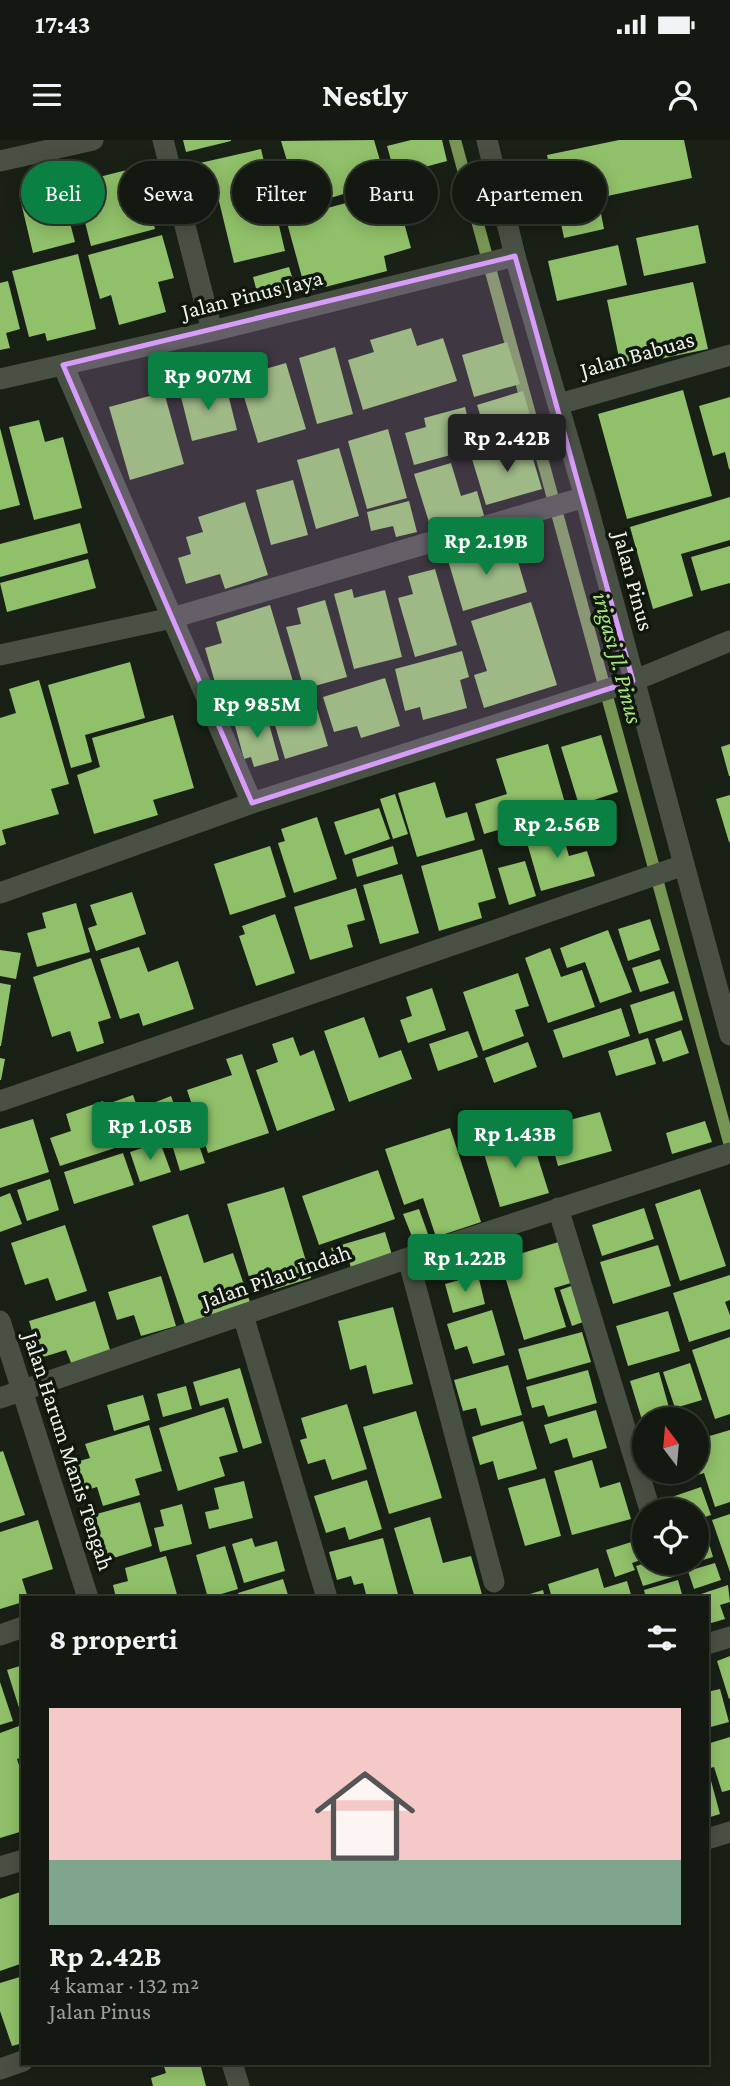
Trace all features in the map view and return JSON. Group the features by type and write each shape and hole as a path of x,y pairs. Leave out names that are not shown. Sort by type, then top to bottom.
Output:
{"street":[{"path":"0,161 93,140"},
{"path":"163,140 212,331"},
{"name":"Jalan Pinus","path":"487,140 516,256 585,497 730,1035"},
{"name":"Jalan Pinus Jaya","path":"0,379 212,331 516,256"},
{"name":"Jalan Babuas","path":"559,404 730,355"},
{"path":"63,365 252,803"},
{"path":"0,655 172,618 585,497"},
{"path":"0,893 252,803 633,681 730,641"},
{"path":"0,1101 684,865"},
{"name":"Jalan Pilau Indah","path":"0,1398 408,1258 730,1153"},
{"path":"558,1208 646,1498"},
{"path":"408,1258 494,1582"},
{"path":"243,1315 326,1596"},
{"name":"Jalan Harum Manis Tengah","path":"0,1321 87,1596"},
{"path":"0,1635 21,1628"},
{"path":"709,1643 730,1637"},
{"path":"709,1838 730,1832"},
{"path":"0,1867 21,1861"},
{"path":"0,2069 21,2062"},
{"path":"233,2065 239,2086"}],"highlighted area":[{"path":"515,256 633,681 252,803 63,365"}],"building":[{"path":"183,140 231,140 231,141 186,152"},
{"path":"374,140 380,161 345,161 345,194 331,198 331,161 287,161 281,141"},
{"path":"411,140 442,140 447,161 438,163 438,161 391,161 387,146"},
{"path":"619,140 684,140 692,178 607,196 607,161 548,161 547,155"},
{"path":"261,149 264,161 232,161 232,224 279,224 285,251 234,263 218,197 218,161 208,161"},
{"path":"119,172 119,224 154,224 155,229 91,246 85,224 105,224 105,176"},
{"path":"345,203 345,224 404,224 411,248 384,256 387,271 306,292 287,224 331,224 331,207"},
{"path":"26,224 70,224 75,242 33,253"},
{"path":"561,224 603,224 604,229 564,238"},
{"path":"698,225 706,263 644,276 636,238"},
{"path":"162,235 174,278 158,282 166,312 119,325 111,295 100,299 88,255"},
{"path":"618,245 627,285 557,301 548,261"},
{"path":"78,254 96,329 47,341 45,333 29,337 12,271"},
{"path":"289,267 296,290 259,300 253,277"},
{"path":"8,281 20,329 6,333 10,348 0,350 0,283"},
{"path":"693,282 708,349 621,367 607,300"},
{"path":"411,328 417,346 443,338 457,381 363,410 348,360 374,352 370,340"},
{"path":"507,342 520,384 474,397 462,355"},
{"path":"335,347 353,414 317,424 299,358"},
{"path":"286,363 306,429 258,443 238,377"},
{"path":"225,382 237,430 192,441 180,393"},
{"path":"683,390 712,496 627,519 598,414"},
{"path":"523,391 535,433 505,442 500,423 484,427 477,405"},
{"path":"164,392 184,464 130,480 109,407"},
{"path":"730,397 729,469 725,452 713,456 699,406"},
{"path":"465,407 476,448 414,465 405,433 426,427 424,418"},
{"path":"39,420 45,442 63,437 82,508 34,520 9,427"},
{"path":"0,428 20,505 0,510"},
{"path":"388,429 407,498 367,509 348,441"},
{"path":"528,442 542,489 486,505 472,459"},
{"path":"339,448 359,516 316,529 297,460"},
{"path":"451,463 461,496 477,491 485,519 433,535 414,474"},
{"path":"293,480 308,535 271,545 256,490"},
{"path":"730,497 730,540 681,554 693,596 653,609 630,527"},
{"path":"409,501 417,532 396,537 393,526 371,531 367,512"},
{"path":"245,502 268,575 225,589 220,574 186,584 178,558 191,554 186,537 203,532 198,517"},
{"path":"80,523 88,553 0,577 0,544"},
{"path":"513,545 527,592 463,611 447,557 477,548 480,556"},
{"path":"730,546 730,583 701,591 691,557"},
{"path":"88,559 96,588 7,612 0,583"},
{"path":"435,569 457,645 415,657 398,598 413,594 408,576"},
{"path":"352,589 354,598 385,590 402,657 354,669 334,594"},
{"path":"325,600 347,677 304,689 286,627 301,624 297,608"},
{"path":"531,602 557,685 484,708 474,675 487,671 471,621"},
{"path":"270,605 298,698 251,712 244,689 219,696 205,648 222,643 216,622"},
{"path":"462,651 469,677 460,680 467,708 423,720 420,707 405,711 395,669"},
{"path":"130,662 145,718 85,735 92,762 71,768 48,685"},
{"path":"385,678 400,726 361,738 357,726 334,732 323,697"},
{"path":"39,680 69,784 51,789 59,814 2,830 6,844 0,846 0,718 16,713 9,689"},
{"path":"315,702 328,746 285,759 272,715"},
{"path":"266,713 279,760 254,767 251,757 244,759 234,722"},
{"path":"173,715 194,788 153,800 158,815 94,834 77,775 100,767 92,738"},
{"path":"601,735 618,792 579,805 561,747"},
{"path":"548,744 567,810 484,834 475,804 507,794 496,759"},
{"path":"730,744 730,776 729,776 721,747"},
{"path":"435,782 446,818 467,812 475,840 417,857 398,793"},
{"path":"395,794 408,834 393,839 380,799"},
{"path":"730,795 730,842 729,842 716,799"},
{"path":"379,808 390,839 345,855 334,822"},
{"path":"317,817 337,879 294,893 278,843 285,841 281,829"},
{"path":"560,826 569,856 587,851 595,876 541,891 525,836"},
{"path":"270,846 286,897 230,915 214,864"},
{"path":"393,846 398,864 357,877 352,859"},
{"path":"482,849 496,898 478,903 482,918 439,931 421,866"},
{"path":"525,861 536,896 509,905 498,868"},
{"path":"402,874 419,933 380,944 363,885"},
{"path":"356,888 365,920 347,925 353,947 310,960 294,907"},
{"path":"132,892 146,934 96,951 88,928 97,925 90,905"},
{"path":"76,903 90,952 37,967 27,933 46,928 42,913"},
{"path":"275,914 295,973 256,986 239,936 245,934 242,926"},
{"path":"650,919 660,950 628,961 618,929"},
{"path":"608,930 632,992 600,1003 585,962 567,968 560,948"},
{"path":"139,947 148,972 178,961 194,1009 143,1026 139,1013 120,1019 100,959"},
{"path":"550,948 561,977 582,970 595,1007 548,1023 525,958"},
{"path":"0,950 21,953 16,979 0,976"},
{"path":"91,958 111,1018 98,1022 104,1043 77,1052 70,1031 52,1037 33,977"},
{"path":"660,959 669,983 640,992 632,968"},
{"path":"518,973 529,1006 515,1010 524,1036 483,1051 463,992"},
{"path":"0,983 11,985 1,1046 0,1046"},
{"path":"432,988 446,1030 408,1043 400,1020 412,1016 406,997"},
{"path":"674,991 683,1020 639,1034 630,1005"},
{"path":"621,1008 630,1036 563,1058 553,1030"},
{"path":"364,1017 379,1058 401,1050 412,1079 349,1102 324,1031"},
{"path":"681,1030 689,1053 663,1062 655,1039"},
{"path":"468,1031 478,1057 438,1071 429,1044"},
{"path":"293,1037 300,1056 314,1050 335,1110 277,1131 256,1070 278,1062 272,1044"},
{"path":"648,1038 656,1064 616,1076 608,1051"},
{"path":"528,1042 537,1067 494,1083 485,1058"},
{"path":"242,1054 269,1133 208,1153 187,1090 232,1075 226,1059"},
{"path":"0,1058 5,1059 1,1080 0,1080"},
{"path":"133,1095 138,1109 171,1096 182,1126 129,1144 113,1102"},
{"path":"103,1101 118,1147 60,1166 50,1138 71,1131 66,1114"},
{"path":"600,1112 612,1151 558,1166 547,1126"},
{"path":"33,1119 49,1172 0,1188 0,1129"},
{"path":"705,1121 712,1142 672,1154 666,1133"},
{"path":"450,1128 481,1222 436,1237 423,1198 404,1205 385,1149"},
{"path":"194,1130 205,1163 180,1171 170,1138"},
{"path":"530,1133 549,1193 500,1207 482,1147"},
{"path":"160,1142 171,1172 140,1182 130,1152"},
{"path":"123,1153 134,1185 74,1204 64,1172"},
{"path":"378,1170 395,1219 319,1245 302,1196"},
{"path":"50,1179 59,1210 27,1221 17,1190"},
{"path":"284,1187 311,1278 273,1290 267,1271 249,1277 227,1204"},
{"path":"700,1189 726,1266 680,1281 655,1204"},
{"path":"10,1193 22,1224 0,1232 0,1197"},
{"path":"644,1208 654,1239 602,1256 592,1225"},
{"path":"419,1209 428,1234 413,1239 403,1214"},
{"path":"188,1214 204,1263 233,1253 250,1302 185,1324 152,1226"},
{"path":"65,1225 87,1291 56,1301 48,1278 25,1285 11,1243"},
{"path":"385,1232 392,1255 351,1268 348,1257 335,1262 331,1248"},
{"path":"565,1240 578,1281 554,1288 566,1327 524,1340 500,1260"},
{"path":"658,1245 671,1286 613,1304 600,1262"},
{"path":"478,1275 485,1304 453,1313 445,1284"},
{"path":"730,1275 730,1300 725,1302 730,1315 730,1329 689,1342 673,1293"},
{"path":"161,1276 176,1326 141,1336 134,1315 117,1320 108,1292"},
{"path":"574,1285 586,1321 572,1326 560,1290"},
{"path":"95,1301 111,1353 72,1365 66,1350 40,1358 29,1321"},
{"path":"393,1307 413,1384 373,1394 366,1365 350,1370 338,1321"},
{"path":"492,1310 505,1355 473,1364 467,1346 455,1350 447,1324"},
{"path":"668,1311 680,1351 628,1366 616,1326"},
{"path":"582,1332 591,1362 527,1380 518,1349"},
{"path":"730,1337 730,1414 715,1419 692,1350"},
{"path":"690,1363 702,1400 675,1407 663,1372"},
{"path":"508,1365 522,1415 481,1426 476,1408 463,1411 454,1380"},
{"path":"240,1368 262,1443 243,1449 228,1398 200,1406 193,1382"},
{"path":"588,1370 597,1403 548,1417 544,1405 532,1408 526,1387"},
{"path":"659,1372 669,1407 638,1407 630,1381"},
{"path":"186,1386 192,1409 163,1417 157,1394"},
{"path":"143,1395 150,1420 114,1431 107,1405"},
{"path":"347,1404 367,1469 332,1480 325,1459 308,1464 300,1440 307,1438 301,1418"},
{"path":"224,1407 238,1452 219,1457 225,1476 178,1491 159,1428"},
{"path":"596,1410 607,1448 573,1458 567,1438 550,1444 544,1425"},
{"path":"416,1411 442,1498 389,1514 363,1427"},
{"path":"523,1421 537,1469 498,1480 493,1461 480,1465 472,1437"},
{"path":"149,1425 162,1471 135,1479 140,1495 103,1506 97,1487 80,1492 72,1463 90,1458 85,1444"},
{"path":"730,1430 730,1502 715,1507 708,1484 709,1436"},
{"path":"3,1451 25,1515 0,1523 0,1452"},
{"path":"592,1460 600,1488 620,1482 631,1519 572,1535 554,1471"},
{"path":"545,1478 561,1536 525,1546 508,1488"},
{"path":"367,1480 382,1529 349,1540 345,1527 326,1533 314,1496"},
{"path":"244,1481 253,1518 209,1529 205,1512 219,1509 214,1488"},
{"path":"701,1487 705,1498 669,1498"},
{"path":"140,1502 152,1546 107,1560 93,1515"},
{"path":"182,1504 192,1544 160,1552 154,1528 164,1526 160,1510"},
{"path":"730,1514 730,1572 712,1520"},
{"path":"430,1517 443,1563 471,1556 482,1596 414,1596 394,1528"},
{"path":"38,1520 53,1569 22,1579 27,1596 21,1596 21,1603 0,1609 0,1532"},
{"path":"252,1538 255,1547 277,1541 285,1571 244,1583 232,1544"},
{"path":"383,1538 398,1596 366,1596 363,1583 354,1585 351,1576 337,1580 329,1552"},
{"path":"632,1542 632,1571 615,1577 606,1550"},
{"path":"225,1546 238,1589 207,1596 196,1555"},
{"path":"166,1556 177,1596 116,1596 113,1585 128,1581 125,1568"},
{"path":"715,1563 721,1580 694,1589 689,1575 709,1575 709,1565"},
{"path":"598,1568 604,1588 627,1581 631,1596 551,1596 548,1584"},
{"path":"639,1575 676,1575 676,1576 643,1586"},
{"path":"283,1579 288,1596 239,1596 238,1593"},
{"path":"678,1580 682,1596 646,1596 644,1590"},
{"path":"728,1585 730,1602 720,1605 725,1619 709,1624 709,1596 698,1595"},
{"path":"543,1590 544,1596 523,1596"},
{"path":"730,1656 730,1698 729,1699 717,1661"},
{"path":"21,1666 21,1714 7,1670"},
{"path":"0,1682 13,1721 0,1725"},
{"path":"720,1689 729,1722 709,1727 709,1692"},
{"path":"19,1726 21,1732 21,1758 17,1759 21,1772 21,1832 0,1838 0,1733"},
{"path":"730,1737 730,1790 722,1792 714,1767 709,1768 709,1743"},
{"path":"709,1777 720,1814 709,1817"},
{"path":"21,1892 21,1964 0,1971 0,1899"},
{"path":"21,1977 21,2044 12,2046 0,2011 0,1983"},
{"path":"164,2065 201,2065 206,2086 153,2086 151,2078 166,2073"}],"waterway":[{"name":"irigasi Jl. Pinus","path":"455,140 730,1146"}]}
